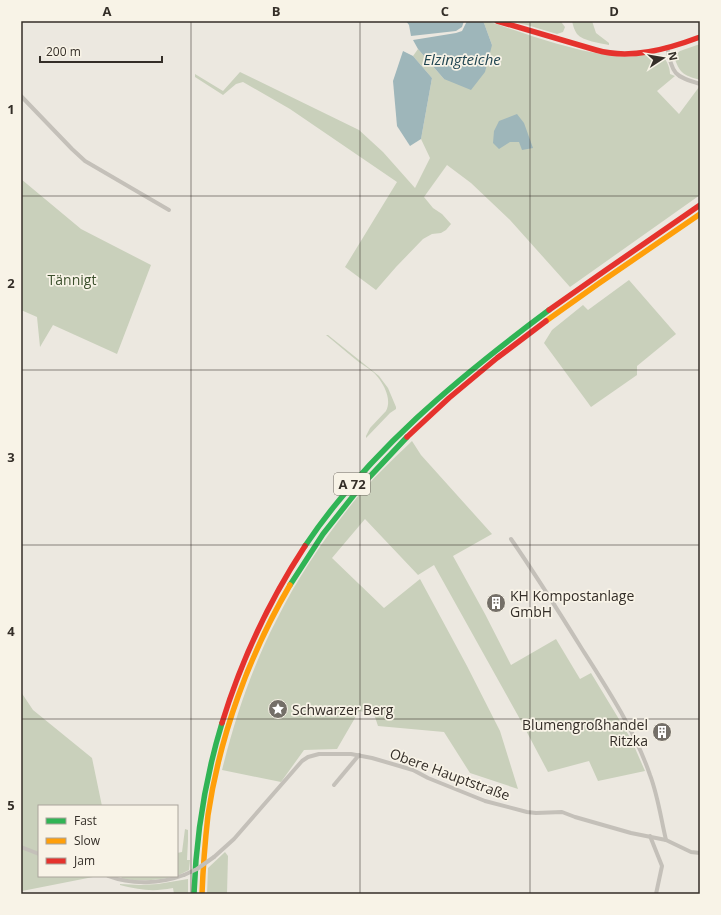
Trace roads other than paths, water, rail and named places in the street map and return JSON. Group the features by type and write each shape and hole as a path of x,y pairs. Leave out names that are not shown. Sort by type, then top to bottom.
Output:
{"main road":[{"path":"497,21 607,53 641,52 667,47 700,37"},
{"name":"A 72","path":"194,894 198,842 207,782 213,752 229,701 240,671 279,588 320,526 343,495 386,447 457,382 525,328 700,205"},
{"name":"A 72","path":"202,894 206,834 212,798 221,755 236,704 271,620 285,593 324,533 349,500 389,456 413,431 465,384 560,312 700,214"}],"street":[{"path":"667,47 673,70 676,74 700,84"},
{"path":"21,96 85,161 169,210"},
{"path":"511,539 616,705 644,757 651,778 666,840"},
{"name":"Obere Hauptstraße","path":"111,877 127,881 149,882 174,879 184,876 197,869 214,857 234,839 305,758 319,754 359,755 377,759 403,766 485,801 527,812 562,812 616,829 666,840 691,852 700,853"},
{"path":"334,785 359,755"},
{"path":"650,836 662,866 656,894"},
{"path":"21,848 38,854"}],"water":[{"name":"Elzingteiche","path":"406,21 464,21 462,27 456,31 411,36 409,25"},
{"name":"Elzingteiche","path":"467,21 482,21 492,45 485,72 471,90 444,79 418,49 413,40 462,31"},
{"name":"Elzingteiche","path":"403,51 413,56 432,78 421,139 410,146 397,126 393,81"},
{"path":"517,114 524,123 533,148 522,150 519,142 510,142 499,149 493,143 494,131 499,121"}],"place":[{"name":"KH Kompostanlage GmbH","path":"496,603"},
{"name":"Schwarzer Berg","path":"278,709"},
{"name":"Blumengroßhandel Ritzka","path":"662,732"}],"park label":[{"name":"Tännigt","path":"72,279"}]}
